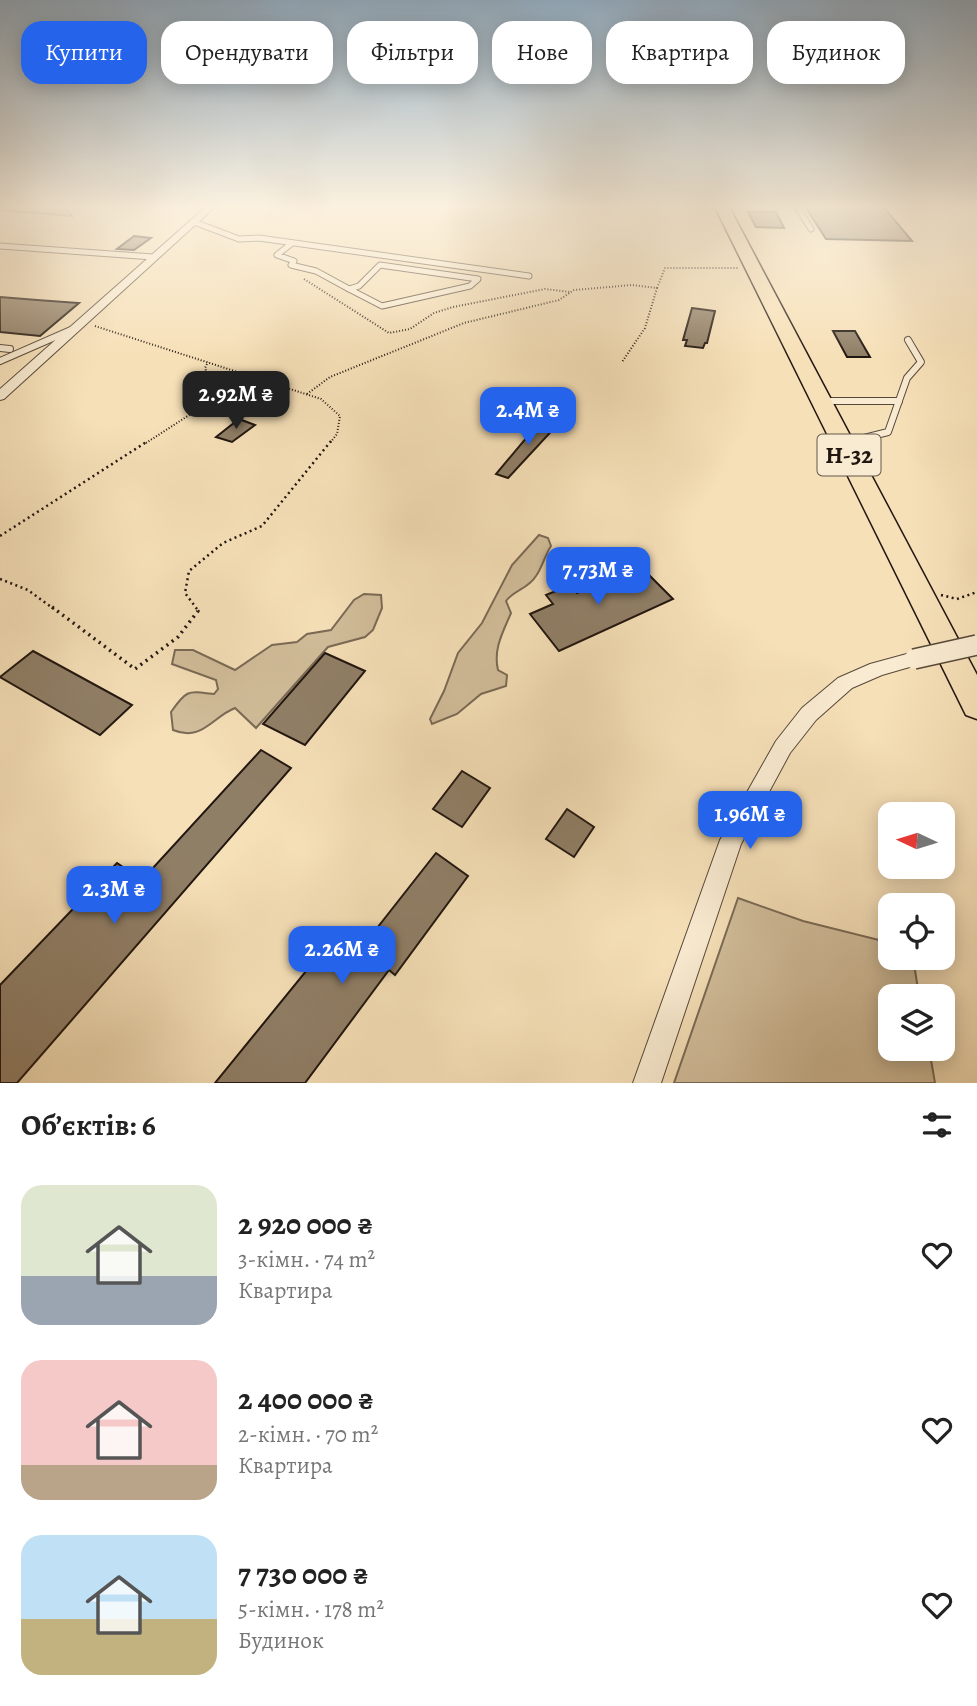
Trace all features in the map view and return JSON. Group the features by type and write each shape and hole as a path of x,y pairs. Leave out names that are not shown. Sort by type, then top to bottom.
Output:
{"main road":[{"name":"Н-32","path":"747,256 977,706"}],"street":[{"path":"0,396 153,257"},
{"path":"647,1083 731,840 783,747 809,714 845,683 877,669 977,645"}],"lane":[{"path":"133,256 153,257"},
{"path":"279,256 294,261 291,265 316,271 349,289 382,306 470,286 478,279 380,265 359,286 349,289"},
{"path":"382,256 529,276"},
{"path":"0,361 78,326"},
{"path":"843,443 888,432 907,378 921,362 908,340"},
{"path":"0,348 10,349"},
{"path":"821,401 899,401"}],"path":[{"path":"622,362 640,339 651,316 665,268 754,269"},
{"path":"307,394 330,377 464,323 559,300 573,290 632,285 657,288"},
{"path":"0,579 28,590 135,669 178,637 198,611 185,593 190,571 223,543 262,526 337,434 340,416 321,399 208,362 78,326"},
{"path":"0,536 220,395 211,384 205,368 208,362"},
{"path":"917,589 957,599 977,592"}],"shaded area":[{"path":"539,535 548,538 551,546 540,569 529,584 506,601 511,613 500,641 497,662 498,670 507,675 506,686 481,694 457,714 432,724 430,719 458,653 482,623 512,565"},
{"path":"364,594 381,595 382,608 373,630 365,637 328,647 256,728 235,708 199,731 183,733 173,730 171,712 185,695 193,692 214,694 218,689 216,680 172,664 175,650 193,650 235,670 272,645 297,642 307,634 331,630 354,600"},
{"path":"738,898 803,921 878,940 878,970 915,970 917,984 878,984 878,1061 931,1061 935,1083 674,1083"}],"building":[{"path":"0,297 79,303 40,336 0,332"},
{"path":"692,308 715,311 707,343 703,348 685,346 687,340 683,340"},
{"path":"833,331 855,331 870,357 847,357"},
{"path":"543,418 559,423 508,478 496,474"},
{"path":"239,419 255,425 232,442 216,437"},
{"path":"640,566 673,599 559,651 530,614 553,604 546,595 571,585 577,593"},
{"path":"33,651 132,705 100,735 0,677"},
{"path":"325,653 365,671 305,745 263,724"},
{"path":"261,750 291,768 17,1083 0,1083 0,985 117,863 142,880"},
{"path":"462,771 490,788 462,827 433,809"},
{"path":"567,809 594,827 574,857 546,839"},
{"path":"436,853 468,876 395,975 389,970 305,1083 215,1083 333,938 355,956"}]}
